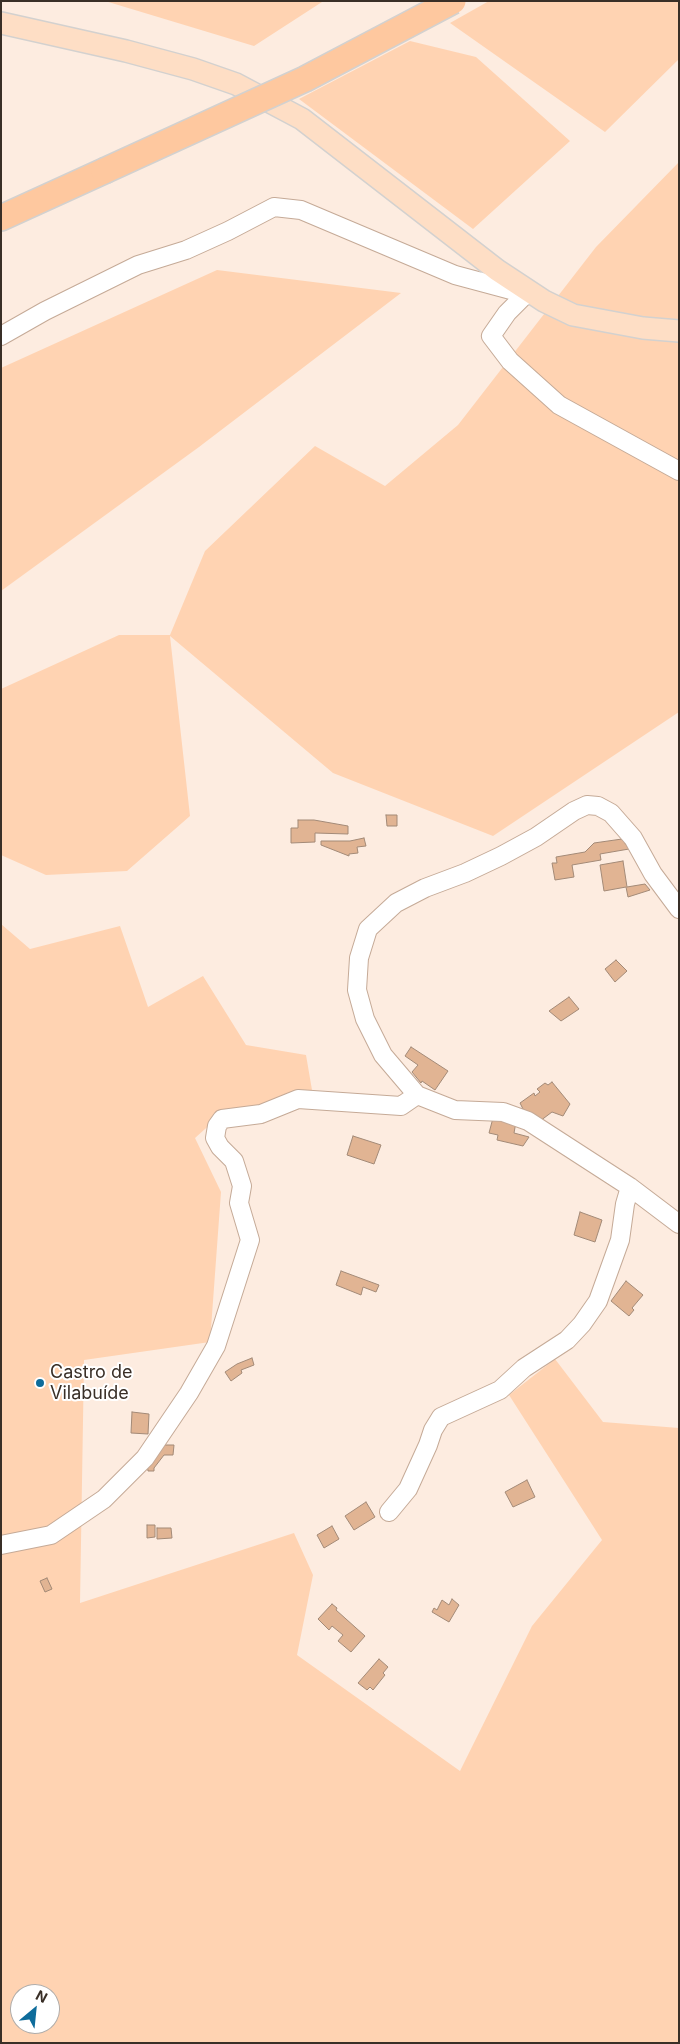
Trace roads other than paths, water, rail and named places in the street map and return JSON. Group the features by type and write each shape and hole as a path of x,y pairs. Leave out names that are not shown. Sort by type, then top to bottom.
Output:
{"highway":[{"path":"1,218 305,79 454,1"}],"main road":[{"path":"1,23 126,51 194,69 236,84 302,119 528,292 573,315 643,328 679,331"}],"street":[{"path":"1,336 45,311 138,265 228,232 274,207 301,210 455,275 511,290 528,292"},
{"path":"528,292 507,313 491,336 510,360 559,405 679,471"},
{"path":"679,909 653,874 633,838 611,813 598,806 587,805 574,811 536,837 501,856 465,873 425,888 396,903 368,929 359,958 357,990 365,1019 384,1055 417,1095 455,1110 503,1112 528,1121 630,1186 679,1224"},
{"path":"1,1545 51,1535 104,1499 145,1458 189,1393 216,1346 250,1240 239,1203 242,1186 234,1161 215,1138 217,1126 222,1119 261,1114 298,1099 401,1106 417,1095"},
{"path":"389,1512 408,1489 433,1430 441,1417 500,1390 524,1368 567,1340 582,1324 598,1301 620,1240 625,1204 630,1186"}],"place":[{"name":"Castro de Vilabuíde","path":"40,1383"}]}
